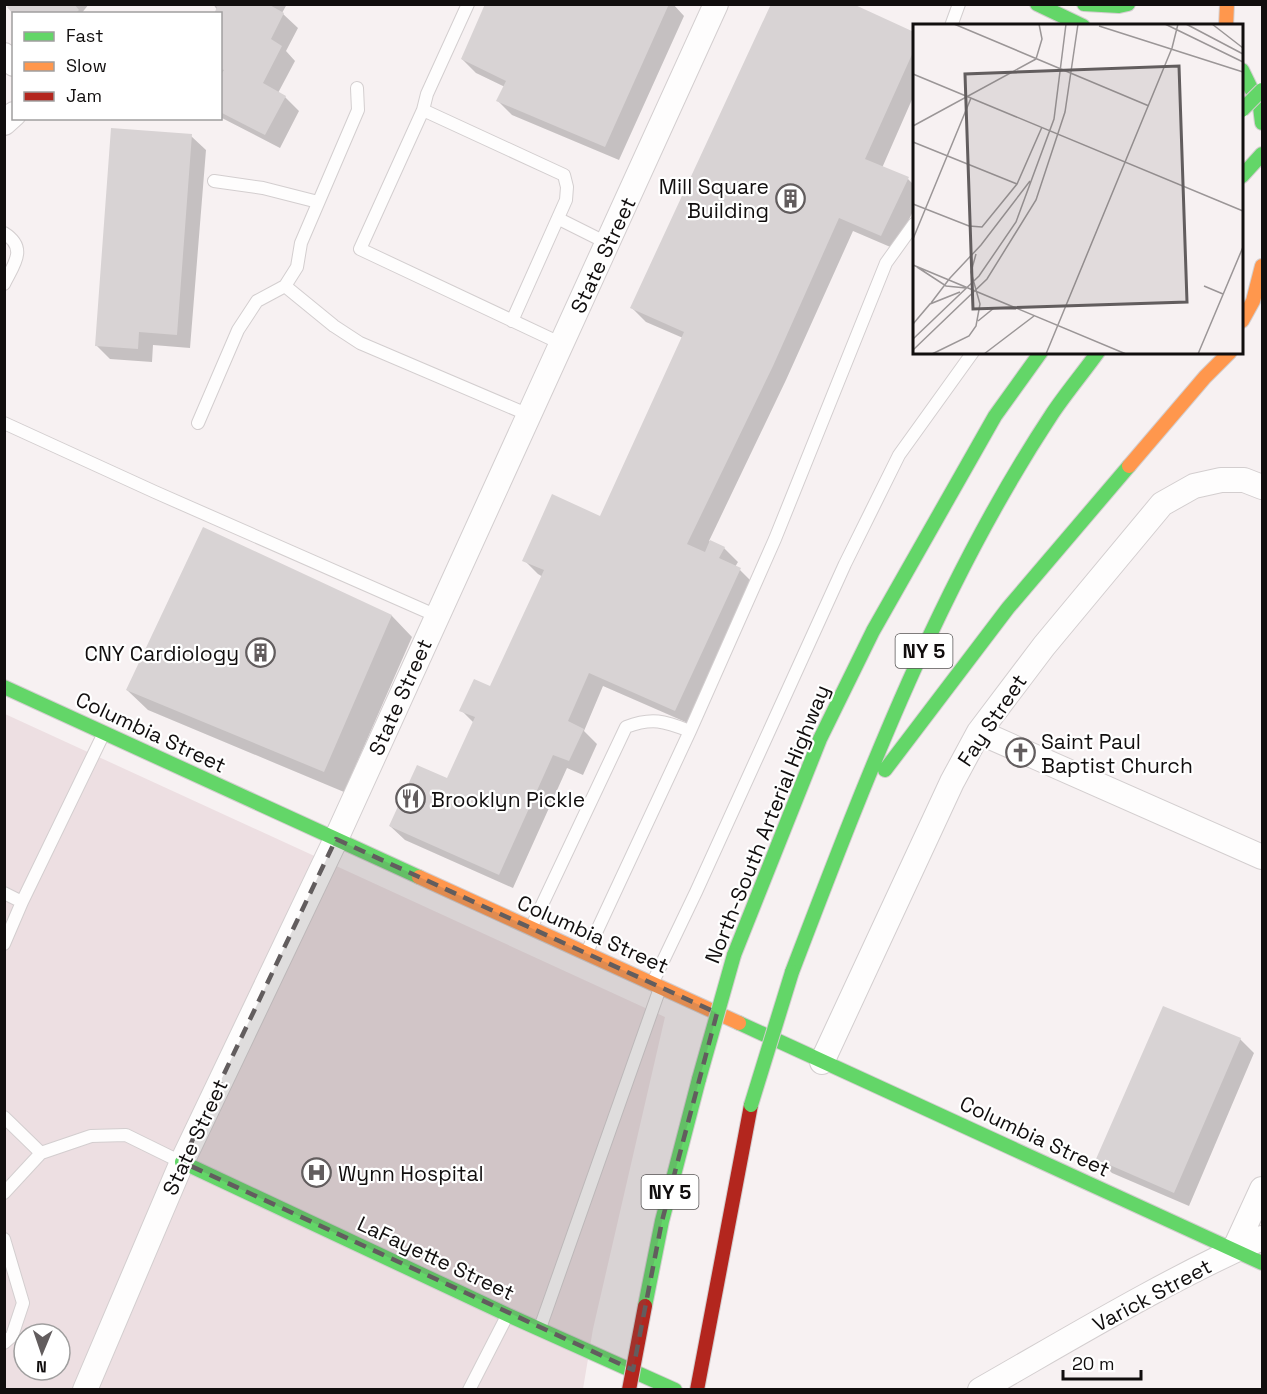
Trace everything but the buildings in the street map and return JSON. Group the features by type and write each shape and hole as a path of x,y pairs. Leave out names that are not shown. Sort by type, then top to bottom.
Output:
{"main road":[{"path":"1036,4 1079,24"},
{"path":"1084,4 1119,6 1128,4"},
{"path":"1226,24 1227,4"},
{"path":"1243,72 1262,108 1263,123"},
{"path":"1243,109 1263,90"},
{"path":"1243,99 1262,108"},
{"path":"1243,175 1263,154"},
{"path":"1243,319 1253,301 1263,266"},
{"name":"North-South Arterial Highway","path":"629,1389 662,1221 734,955 820,739 873,631 995,416 1040,354"},
{"name":"NY 5","path":"697,1389 751,1105 792,972 854,809 947,601 991,518 1048,420 1097,354"},
{"path":"854,809 1008,608 1205,376 1221,354"},
{"path":"1205,376 1228,354"},
{"name":"Columbia Street","path":"4,687 1263,1263"},
{"name":"LaFayette Street","path":"182,1162 675,1389"}],"street":[{"name":"State Street","path":"85,1389 182,1162 336,839 716,4"},
{"name":"Fay Street","path":"822,1062 952,782 979,732 1044,646 1162,504 1194,486 1221,480 1244,480 1263,487"},
{"path":"979,732 1263,857"},
{"path":"1234,1250 1263,1189"},
{"name":"Varick Street","path":"980,1389 1152,1293 1234,1250 1263,1238"}],"lane":[{"path":"468,4 360,249 562,344"},
{"path":"952,24 959,4"},
{"path":"198,423 238,330 257,301 285,286 297,267 301,243 358,110 357,88"},
{"path":"423,110 564,175 567,187 566,200 512,321"},
{"path":"214,181 263,188 318,202"},
{"path":"559,219 607,243"},
{"path":"586,954 775,540 886,262 913,227"},
{"path":"4,233 13,238 18,246 17,256 4,284"},
{"path":"285,286 334,326 360,343 529,416"},
{"path":"540,1328 656,985 696,892 845,564 899,455 972,354"},
{"path":"4,423 437,616"},
{"path":"531,929 626,728 644,721 665,721 690,730"},
{"path":"4,944 22,902 104,734"},
{"path":"4,893 22,902"},
{"path":"4,1117 41,1153"},
{"path":"4,1193 41,1153 91,1136 126,1135 182,1162"},
{"path":"4,1239 23,1303 12,1336 4,1343"},
{"path":"469,1389 508,1314"}],"highlighted area":[{"path":"336,839 717,1013 662,1221 633,1370 182,1162"}],"shaded area":[{"name":"Wynn Hospital","path":"5,714 665,1017 593,1329 583,1389 5,1390"}],"traffic: fast":[{"path":"1037,4 1079,24"},
{"path":"1084,4 1119,6 1128,4"},
{"path":"1243,72 1260,107 1262,123"},
{"path":"1243,109 1262,90"},
{"path":"1243,175 1262,154"},
{"path":"734,955 820,739 873,631 995,416 1040,354"},
{"path":"792,972 877,757 939,615 1011,479 1052,414 1096,354"},
{"path":"885,770 1008,608 1129,466"},
{"path":"4,687 419,877"},
{"path":"699,1079 734,955"},
{"path":"751,1105 792,972"},
{"path":"739,1023 1262,1263"},
{"path":"645,1306 662,1221 699,1079"},
{"path":"182,1162 508,1315 675,1390"}],"traffic: slow":[{"path":"1226,24 1227,4"},
{"path":"1243,319 1253,301 1262,266"},
{"path":"1129,466 1205,377 1228,354"},
{"path":"419,877 739,1023"}],"traffic: jam":[{"path":"697,1390 751,1105"},
{"path":"629,1390 645,1306"}],"place":[{"name":"Mill Square Building","path":"790,198"},
{"name":"CNY Cardiology","path":"260,653"},
{"name":"Saint Paul Baptist Church","path":"1020,753"},
{"name":"Brooklyn Pickle","path":"410,799"},
{"name":"Wynn Hospital","path":"317,1173"}]}
